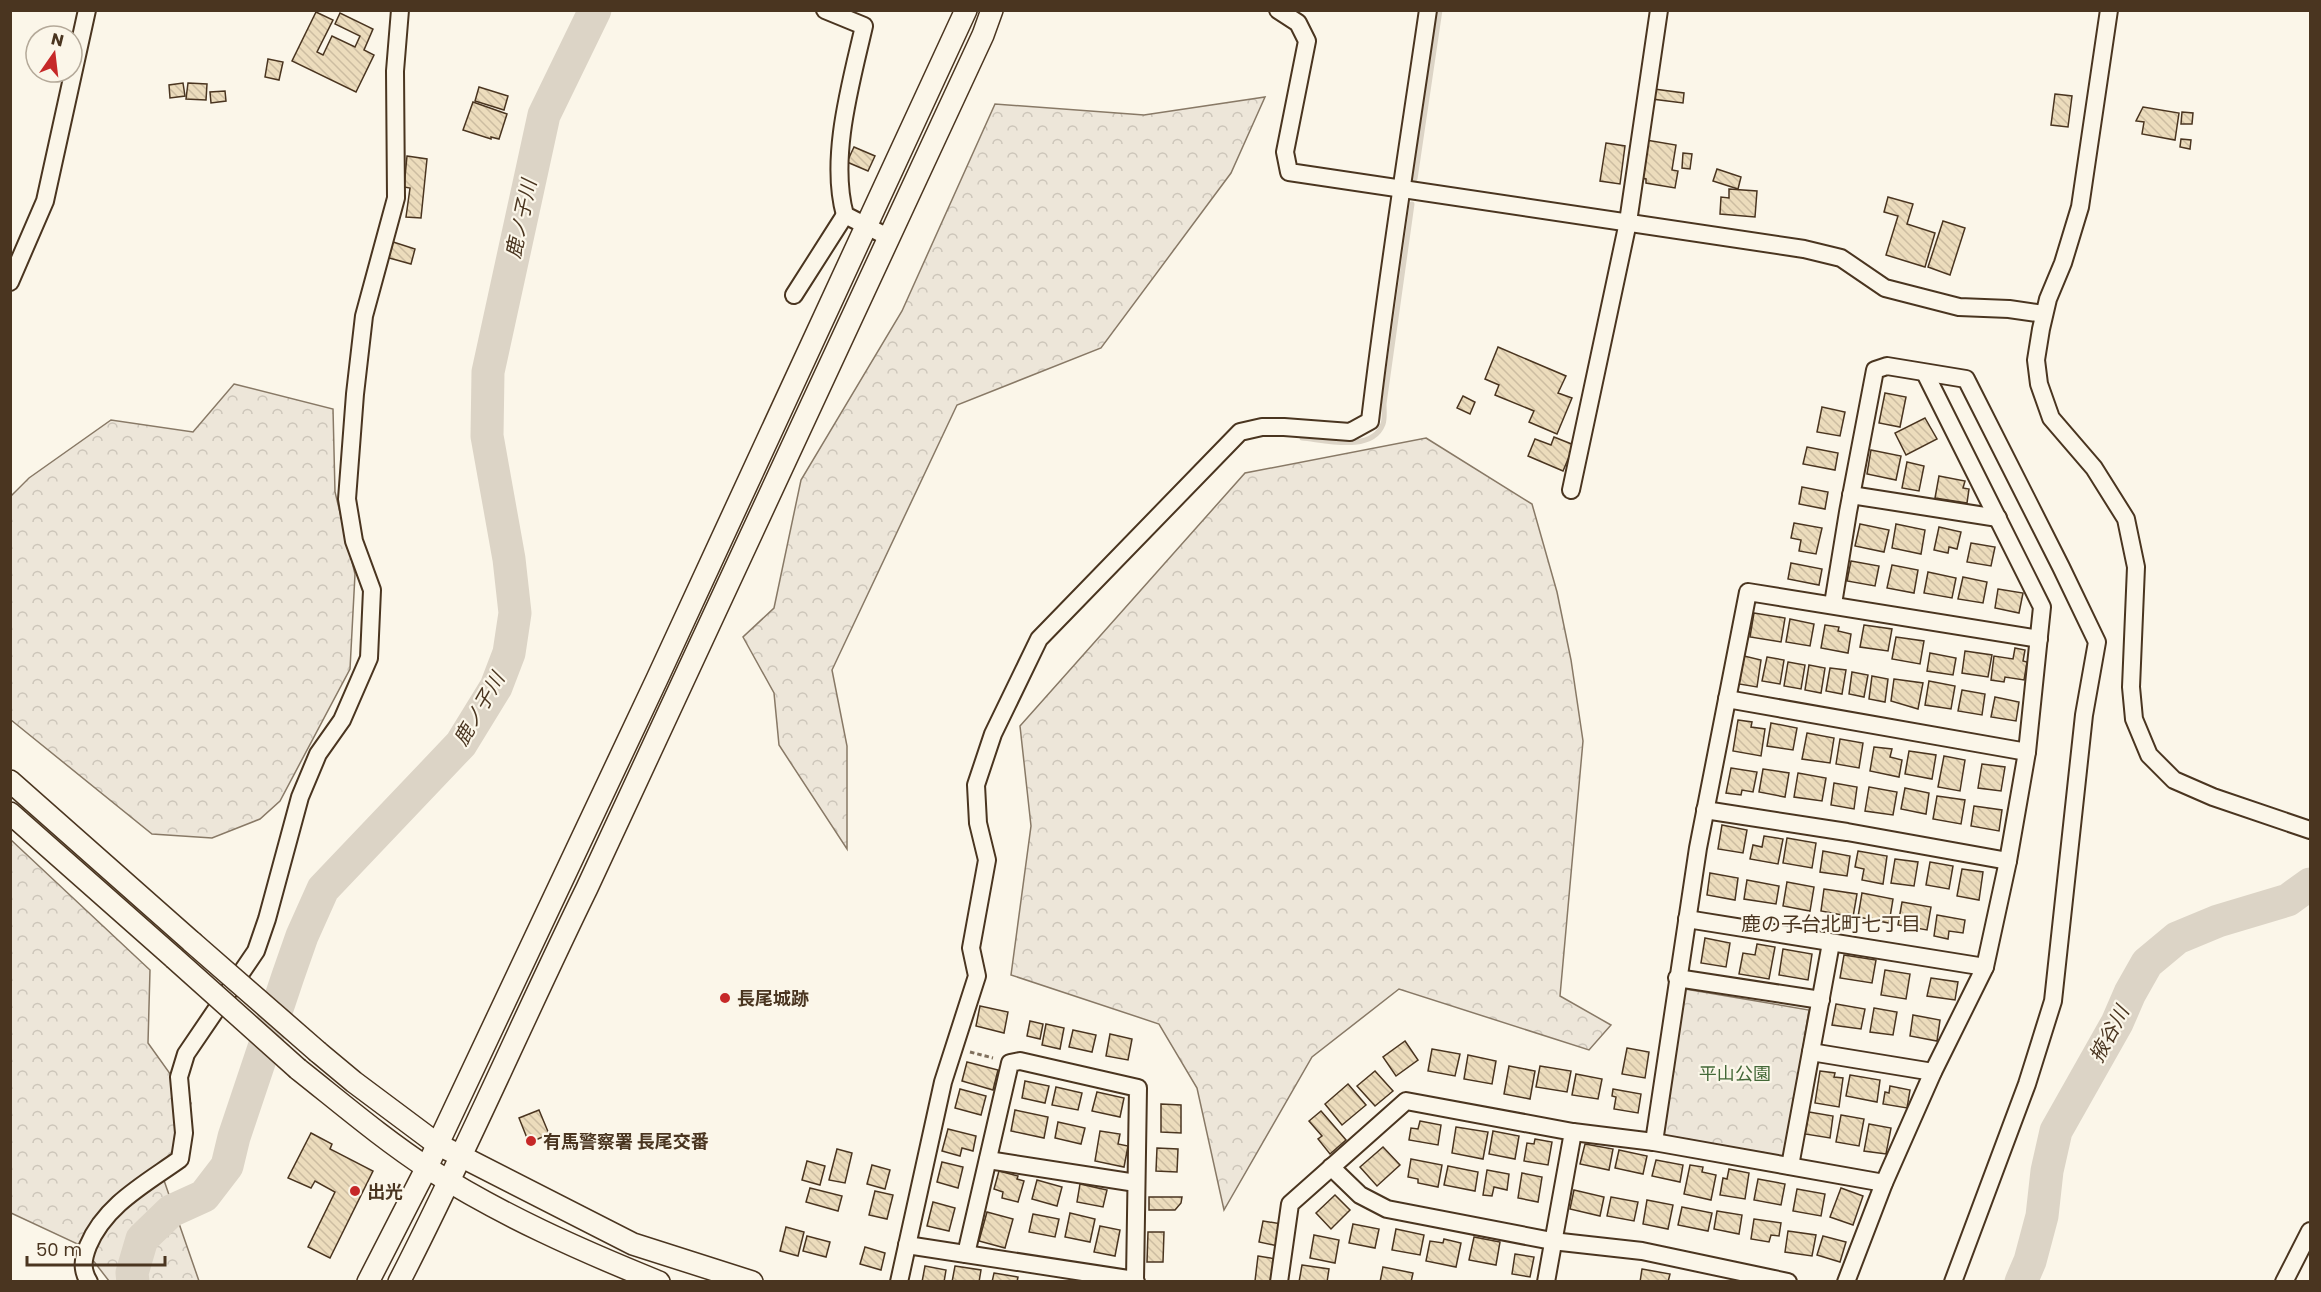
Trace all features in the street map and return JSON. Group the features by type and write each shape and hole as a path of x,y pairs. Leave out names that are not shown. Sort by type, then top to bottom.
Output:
{"street":[{"path":"10,282 45,201 87,10"},
{"path":"89,1281 85,1275 83,1259 95,1229 119,1203 180,1159 184,1133 179,1077 186,1054 256,951 267,919 300,796 318,754 342,720 369,658 372,590 354,541 347,499 364,316 396,198 395,71 400,10"},
{"path":"794,296 845,215 840,197 842,120 864,26 825,10"},
{"path":"368,1281 427,1167 966,10"},
{"path":"399,1281 450,1182 983,35 992,10"},
{"path":"1278,10 1298,23 1307,40 1285,152 1289,172 1804,249 1841,258 1885,288 1959,307 2009,309 2044,314"},
{"path":"899,1281 943,1082 977,976 971,948 987,860 978,823 976,785 993,735 1039,639 1240,432 1262,427 1284,427 1350,432 1370,421 1393,244 1428,10"},
{"path":"1571,490 1628,222 1659,10"},
{"path":"2109,10 2080,207 2044,314 2036,360 2039,384 2051,418 2094,468 2126,519 2136,567 2132,687 2134,719 2149,755 2174,780 2213,797 2310,830"},
{"path":"845,215 888,237"},
{"path":"1833,604 1875,369 1887,366 1966,379 2097,642 2084,715 2053,1001 2027,1084 1953,1281"},
{"path":"1846,1281 1884,1183 1933,1072 1985,968 2008,861 2027,752 2042,607 1925,373"},
{"path":"1851,495 1998,518"},
{"path":"1654,1142 1677,978 1705,810 1748,592 2039,639"},
{"path":"1727,699 2027,752"},
{"path":"10,781 318,1052 437,1144 633,1244 752,1281"},
{"path":"1705,810 1847,832 2008,861"},
{"path":"10,813 298,1069 427,1167 450,1182 582,1251 659,1281"},
{"path":"1687,919 1985,968"},
{"path":"1790,1167 1831,943"},
{"path":"1677,978 1821,1000"},
{"path":"1811,1052 1933,1072"},
{"path":"907,1245 1135,1281 1138,1088 1020,1061 1010,1064 966,1254"},
{"path":"1279,1281 1290,1204 1406,1101 1573,1132 1654,1142 1884,1183"},
{"path":"1546,1281 1573,1132"},
{"path":"988,1160 1136,1183"},
{"path":"1331,1167 1360,1195 1387,1209 1552,1241 1642,1251 1788,1281"},
{"path":"2284,1281 2310,1231"}],"path":[{"path":"954,1048 1010,1064"}],"green space":[{"path":"1265,97 1231,173 1101,348 957,405 832,670 847,746 847,849 779,745 774,693 743,637 774,608 801,480 902,311 995,104 1144,115"},
{"path":"234,384 333,409 335,492 355,574 350,669 280,801 260,819 212,838 152,834 11,720 11,496 29,478 111,420 193,432"},
{"path":"1426,438 1532,504 1557,592 1571,660 1583,741 1560,996 1611,1025 1589,1050 1399,989 1312,1057 1224,1210 1197,1088 1159,1024 1011,975 1031,826 1020,726 1245,473"},
{"path":"10,839 150,970 148,1043 191,1103 171,1158 159,1166 199,1281 109,1281 82,1246 11,1213"},
{"name":"平山公園","path":"1685,989 1809,1010 1785,1157 1661,1136"}],"building":[{"path":"316,12 333,20 317,52 323,55 332,36 355,47 360,36 335,24 340,13 373,29 364,50 374,55 356,92 292,61"},
{"path":"268,59 283,62 279,80 265,77"},
{"path":"183,83 185,96 170,98 169,85"},
{"path":"188,83 207,84 206,100 186,99"},
{"path":"479,87 508,96 504,110 475,101"},
{"path":"1654,89 1684,93 1683,103 1652,99"},
{"path":"225,91 226,101 211,103 210,92"},
{"path":"2055,94 2072,96 2068,127 2051,125"},
{"path":"473,102 507,114 499,139 491,137 491,139 463,130"},
{"path":"2143,107 2179,113 2175,140 2142,134 2144,122 2136,121"},
{"path":"2182,112 2193,113 2192,124 2181,124"},
{"path":"2181,139 2191,140 2190,149 2180,147"},
{"path":"1646,140 1676,145 1672,170 1678,171 1675,188 1646,183 1646,179 1640,178"},
{"path":"1606,143 1625,146 1620,184 1600,181"},
{"path":"854,147 875,156 868,171 847,162"},
{"path":"1683,153 1692,154 1690,169 1682,168"},
{"path":"407,156 427,159 421,218 406,217 410,188 404,187"},
{"path":"1717,169 1741,177 1738,189 1713,181"},
{"path":"1729,189 1757,191 1755,217 1720,214 1721,197 1729,198"},
{"path":"1888,197 1913,204 1907,224 1935,233 1925,267 1886,255 1898,216 1884,212"},
{"path":"1943,221 1965,228 1950,275 1928,267"},
{"path":"387,240 415,249 411,264 382,256"},
{"path":"1498,347 1566,376 1558,393 1572,398 1557,434 1529,422 1534,411 1495,395 1499,385 1485,379"},
{"path":"1885,393 1906,397 1900,427 1879,423"},
{"path":"1463,396 1475,402 1470,414 1457,408"},
{"path":"1822,407 1845,412 1840,436 1817,432"},
{"path":"1925,418 1937,439 1906,455 1895,433"},
{"path":"1554,437 1574,445 1563,471 1528,456 1535,439 1551,445"},
{"path":"1807,447 1838,453 1835,470 1803,464"},
{"path":"1871,450 1901,456 1896,480 1867,474"},
{"path":"1907,462 1924,466 1919,491 1902,488"},
{"path":"1939,476 1965,481 1963,488 1969,489 1967,503 1935,498"},
{"path":"1802,487 1828,492 1825,509 1799,504"},
{"path":"1794,523 1822,528 1816,554 1799,551 1801,540 1791,538"},
{"path":"1860,524 1889,530 1884,552 1855,546"},
{"path":"1896,524 1925,530 1921,554 1892,548"},
{"path":"1939,527 1961,532 1957,549 1949,547 1948,553 1934,550"},
{"path":"1971,543 1995,547 1991,566 1967,562"},
{"path":"1851,561 1879,566 1875,586 1847,581"},
{"path":"1791,563 1822,569 1819,585 1788,579"},
{"path":"1892,565 1918,570 1914,593 1887,588"},
{"path":"1928,572 1956,578 1952,598 1924,593"},
{"path":"1963,577 1987,582 1983,603 1958,599"},
{"path":"1998,589 2023,593 2019,613 1995,608"},
{"path":"1754,613 1785,618 1781,642 1750,637"},
{"path":"1790,619 1814,624 1810,646 1786,642"},
{"path":"1825,625 1839,627 1838,631 1851,634 1848,653 1821,648"},
{"path":"1864,625 1892,629 1888,651 1860,647"},
{"path":"1896,637 1924,641 1920,664 1892,659"},
{"path":"2015,648 2025,650 2023,661 2027,662 2024,680 2005,677 2004,682 1991,680 1994,656 2013,659"},
{"path":"1965,651 1992,655 1988,677 1962,673"},
{"path":"1930,653 1956,658 1953,675 1927,671"},
{"path":"1744,656 1761,660 1757,687 1739,684"},
{"path":"1767,657 1784,660 1780,684 1762,681"},
{"path":"1788,662 1805,665 1801,689 1784,686"},
{"path":"1809,665 1825,668 1821,693 1805,690"},
{"path":"1830,668 1846,670 1842,694 1826,691"},
{"path":"1852,672 1868,675 1864,697 1849,694"},
{"path":"1872,676 1888,679 1885,702 1869,699"},
{"path":"1894,679 1923,683 1918,709 1891,701"},
{"path":"1929,681 1955,686 1951,709 1925,705"},
{"path":"1962,690 1985,694 1982,715 1958,711"},
{"path":"1995,697 2019,702 2016,721 1991,717"},
{"path":"1738,720 1752,722 1751,727 1765,729 1761,756 1733,751"},
{"path":"1771,723 1797,728 1793,750 1767,746"},
{"path":"1807,733 1834,738 1830,763 1802,759"},
{"path":"1840,739 1863,743 1859,768 1836,764"},
{"path":"1874,747 1892,749 1890,757 1902,760 1899,777 1870,771"},
{"path":"1909,751 1936,755 1932,779 1905,774"},
{"path":"1944,756 1965,760 1960,791 1938,787"},
{"path":"1982,764 2005,767 2001,791 1978,788"},
{"path":"1731,768 1757,772 1753,792 1742,790 1741,795 1726,793"},
{"path":"1763,769 1789,773 1785,797 1759,792"},
{"path":"1798,773 1826,778 1822,801 1794,797"},
{"path":"1834,783 1857,787 1854,809 1831,805"},
{"path":"1869,787 1897,792 1893,815 1865,811"},
{"path":"1905,788 1929,793 1926,814 1901,809"},
{"path":"1937,796 1965,800 1961,824 1933,819"},
{"path":"1974,806 2002,810 1999,831 1971,826"},
{"path":"1722,825 1747,830 1743,853 1718,849"},
{"path":"1764,836 1783,839 1778,864 1750,859 1753,845 1762,847"},
{"path":"1787,838 1816,843 1812,868 1783,863"},
{"path":"1823,851 1850,856 1847,876 1820,872"},
{"path":"1858,851 1887,856 1883,884 1862,880 1864,869 1855,867"},
{"path":"1895,859 1918,862 1914,886 1891,883"},
{"path":"1930,862 1953,866 1949,889 1926,885"},
{"path":"1962,869 1983,872 1979,900 1957,896"},
{"path":"1710,873 1738,878 1735,900 1707,895"},
{"path":"1747,880 1779,886 1776,904 1744,899"},
{"path":"1787,882 1814,887 1810,911 1783,906"},
{"path":"1824,889 1857,894 1853,917 1821,911"},
{"path":"1862,893 1893,899 1889,923 1858,917"},
{"path":"1902,902 1931,907 1927,930 1898,925"},
{"path":"1937,915 1965,920 1963,933 1949,931 1948,939 1934,936"},
{"path":"1705,938 1730,943 1726,967 1701,963"},
{"path":"1757,944 1775,947 1769,979 1739,974 1743,953 1755,955"},
{"path":"1783,949 1812,954 1808,980 1779,975"},
{"path":"1844,955 1876,960 1872,983 1840,978"},
{"path":"1885,970 1910,974 1906,999 1881,995"},
{"path":"1931,978 1958,982 1955,1000 1927,996"},
{"path":"1836,1004 1865,1009 1861,1029 1832,1025"},
{"path":"980,1006 1008,1012 1004,1033 976,1026"},
{"path":"1874,1008 1897,1012 1893,1035 1870,1032"},
{"path":"1913,1015 1940,1020 1937,1041 1910,1036"},
{"path":"1030,1021 1043,1024 1040,1039 1027,1036"},
{"path":"1046,1024 1064,1028 1060,1049 1042,1045"},
{"path":"1073,1030 1096,1035 1092,1052 1069,1047"},
{"path":"1110,1034 1132,1039 1128,1060 1106,1056"},
{"path":"1405,1041 1418,1060 1396,1076 1383,1057"},
{"path":"1627,1048 1649,1052 1645,1078 1622,1074"},
{"path":"1432,1049 1460,1054 1455,1076 1428,1071"},
{"path":"1468,1055 1496,1061 1492,1084 1464,1079"},
{"path":"967,1062 998,1070 993,1090 962,1081"},
{"path":"1509,1066 1535,1071 1530,1099 1504,1094"},
{"path":"1540,1066 1571,1071 1567,1092 1536,1087"},
{"path":"1375,1071 1393,1091 1375,1106 1357,1086"},
{"path":"1820,1071 1835,1073 1834,1077 1843,1078 1839,1107 1815,1103"},
{"path":"1576,1074 1602,1079 1598,1099 1572,1095"},
{"path":"1850,1075 1880,1080 1877,1102 1846,1096"},
{"path":"1025,1081 1049,1086 1045,1103 1022,1098"},
{"path":"1348,1084 1366,1105 1342,1125 1325,1104"},
{"path":"1890,1086 1910,1090 1907,1108 1883,1104 1885,1092 1889,1093"},
{"path":"1056,1087 1082,1093 1078,1110 1052,1105"},
{"path":"960,1089 986,1096 981,1115 955,1108"},
{"path":"1613,1089 1641,1094 1638,1113 1614,1109 1616,1097 1612,1096"},
{"path":"1097,1092 1124,1098 1120,1117 1092,1111"},
{"path":"1161,1104 1181,1105 1181,1133 1161,1132"},
{"path":"539,1110 549,1134 529,1143 519,1118"},
{"path":"1015,1110 1048,1117 1044,1138 1011,1131"},
{"path":"1321,1111 1346,1140 1330,1154 1318,1139 1322,1136 1309,1121"},
{"path":"1809,1112 1833,1116 1830,1138 1805,1134"},
{"path":"1841,1115 1864,1119 1859,1146 1836,1142"},
{"path":"1420,1121 1441,1125 1438,1145 1409,1140 1411,1128 1418,1129"},
{"path":"1058,1122 1085,1128 1081,1144 1055,1138"},
{"path":"1869,1124 1891,1128 1886,1154 1864,1151"},
{"path":"1456,1127 1488,1132 1483,1159 1452,1153"},
{"path":"948,1129 976,1136 973,1151 962,1148 960,1156 942,1151"},
{"path":"1100,1131 1120,1134 1118,1144 1128,1146 1124,1167 1095,1161"},
{"path":"1493,1131 1519,1136 1515,1159 1489,1154"},
{"path":"311,1133 332,1144 330,1149 373,1171 330,1258 308,1247 335,1192 315,1181 311,1188 288,1178"},
{"path":"1535,1139 1552,1142 1548,1165 1524,1161 1527,1143 1534,1144"},
{"path":"1585,1144 1613,1149 1609,1170 1580,1164"},
{"path":"1383,1147 1400,1165 1377,1186 1360,1167"},
{"path":"1157,1148 1178,1149 1177,1172 1156,1171"},
{"path":"837,1149 852,1153 845,1183 829,1180"},
{"path":"1619,1150 1647,1156 1643,1174 1615,1168"},
{"path":"1411,1159 1442,1165 1438,1187 1418,1183 1418,1179 1408,1177"},
{"path":"1656,1160 1683,1165 1680,1182 1652,1176"},
{"path":"807,1161 825,1166 820,1185 802,1180"},
{"path":"942,1162 963,1167 958,1188 937,1182"},
{"path":"872,1165 890,1170 885,1189 867,1184"},
{"path":"1690,1165 1703,1167 1702,1172 1716,1175 1711,1200 1684,1194"},
{"path":"1448,1166 1478,1172 1475,1191 1444,1185"},
{"path":"1729,1169 1749,1173 1745,1199 1720,1195 1723,1178 1727,1179"},
{"path":"1487,1170 1509,1174 1507,1190 1494,1187 1492,1196 1483,1195"},
{"path":"999,1171 1018,1176 1017,1179 1024,1181 1018,1202 1002,1198 1003,1192 994,1189"},
{"path":"1522,1173 1542,1177 1538,1202 1518,1198"},
{"path":"1758,1179 1785,1184 1781,1205 1754,1200"},
{"path":"1037,1180 1062,1187 1057,1206 1032,1199"},
{"path":"1080,1184 1107,1190 1103,1207 1077,1202"},
{"path":"810,1188 842,1196 838,1211 806,1202"},
{"path":"1841,1188 1863,1196 1853,1225 1830,1217"},
{"path":"1797,1189 1825,1194 1821,1216 1793,1211"},
{"path":"1574,1190 1604,1197 1600,1216 1570,1209"},
{"path":"875,1191 893,1195 887,1219 869,1215"},
{"path":"1335,1195 1350,1210 1331,1229 1316,1213"},
{"path":"1149,1197 1182,1197 1181,1203 1175,1210 1149,1210"},
{"path":"1611,1197 1638,1202 1634,1221 1607,1216"},
{"path":"1647,1200 1673,1205 1668,1229 1643,1224"},
{"path":"933,1202 955,1208 949,1231 927,1226"},
{"path":"1682,1207 1712,1213 1708,1231 1678,1225"},
{"path":"1717,1211 1742,1215 1739,1234 1714,1229"},
{"path":"987,1212 1013,1219 1005,1248 979,1241"},
{"path":"1070,1213 1095,1219 1090,1242 1065,1237"},
{"path":"1033,1214 1059,1219 1055,1237 1029,1232"},
{"path":"1754,1219 1781,1223 1779,1236 1771,1235 1769,1242 1751,1239"},
{"path":"1263,1221 1282,1224 1278,1246 1259,1242"},
{"path":"1353,1224 1379,1229 1375,1248 1349,1243"},
{"path":"1100,1226 1120,1230 1115,1256 1094,1252"},
{"path":"786,1227 804,1232 798,1256 780,1251"},
{"path":"1396,1229 1424,1235 1420,1255 1392,1250"},
{"path":"1788,1231 1816,1235 1812,1256 1785,1252"},
{"path":"1148,1232 1164,1232 1163,1262 1147,1262"},
{"path":"1314,1235 1339,1240 1335,1263 1310,1258"},
{"path":"807,1236 830,1242 826,1257 803,1251"},
{"path":"1823,1236 1846,1242 1840,1262 1817,1255"},
{"path":"1474,1237 1500,1242 1496,1265 1469,1260"},
{"path":"1444,1239 1461,1243 1456,1267 1426,1261 1430,1241 1443,1243"},
{"path":"865,1247 885,1253 881,1270 860,1264"},
{"path":"1515,1254 1534,1257 1530,1277 1512,1274"},
{"path":"1258,1256 1276,1259 1272,1282 1255,1281"},
{"path":"1302,1265 1329,1269 1327,1282 1299,1282"},
{"path":"925,1266 946,1270 944,1282 922,1282"},
{"path":"955,1266 981,1270 979,1282 952,1282"},
{"path":"1383,1267 1413,1273 1411,1282 1380,1282"},
{"path":"1642,1269 1670,1274 1668,1282 1640,1282"},
{"path":"994,1273 1018,1277 1017,1282 992,1282"}],"waterway":[{"name":"鹿ノ子川","path":"133,1282 132,1273 142,1239 171,1211 204,1196 227,1166 234,1137 288,976 302,936 323,889 461,744 496,687 509,653 515,613 509,559 487,436 488,372 544,115 595,10"},
{"path":"1415,179 1440,10"},
{"path":"1302,438 1347,443 1359,442 1369,439 1383,424 1412,204"},
{"name":"掖谷川","path":"2021,1282 2030,1261 2042,1216 2047,1171 2056,1131 2117,1023 2147,963 2177,938 2218,921 2288,900 2310,884"}],"place":[{"name":"長尾城跡","path":"725,998"},
{"name":"有馬警察署 長尾交番","path":"531,1141"},
{"name":"出光","path":"355,1191"}],"district":[{"name":"鹿の子台北町七丁目","path":"1831,924"}]}
